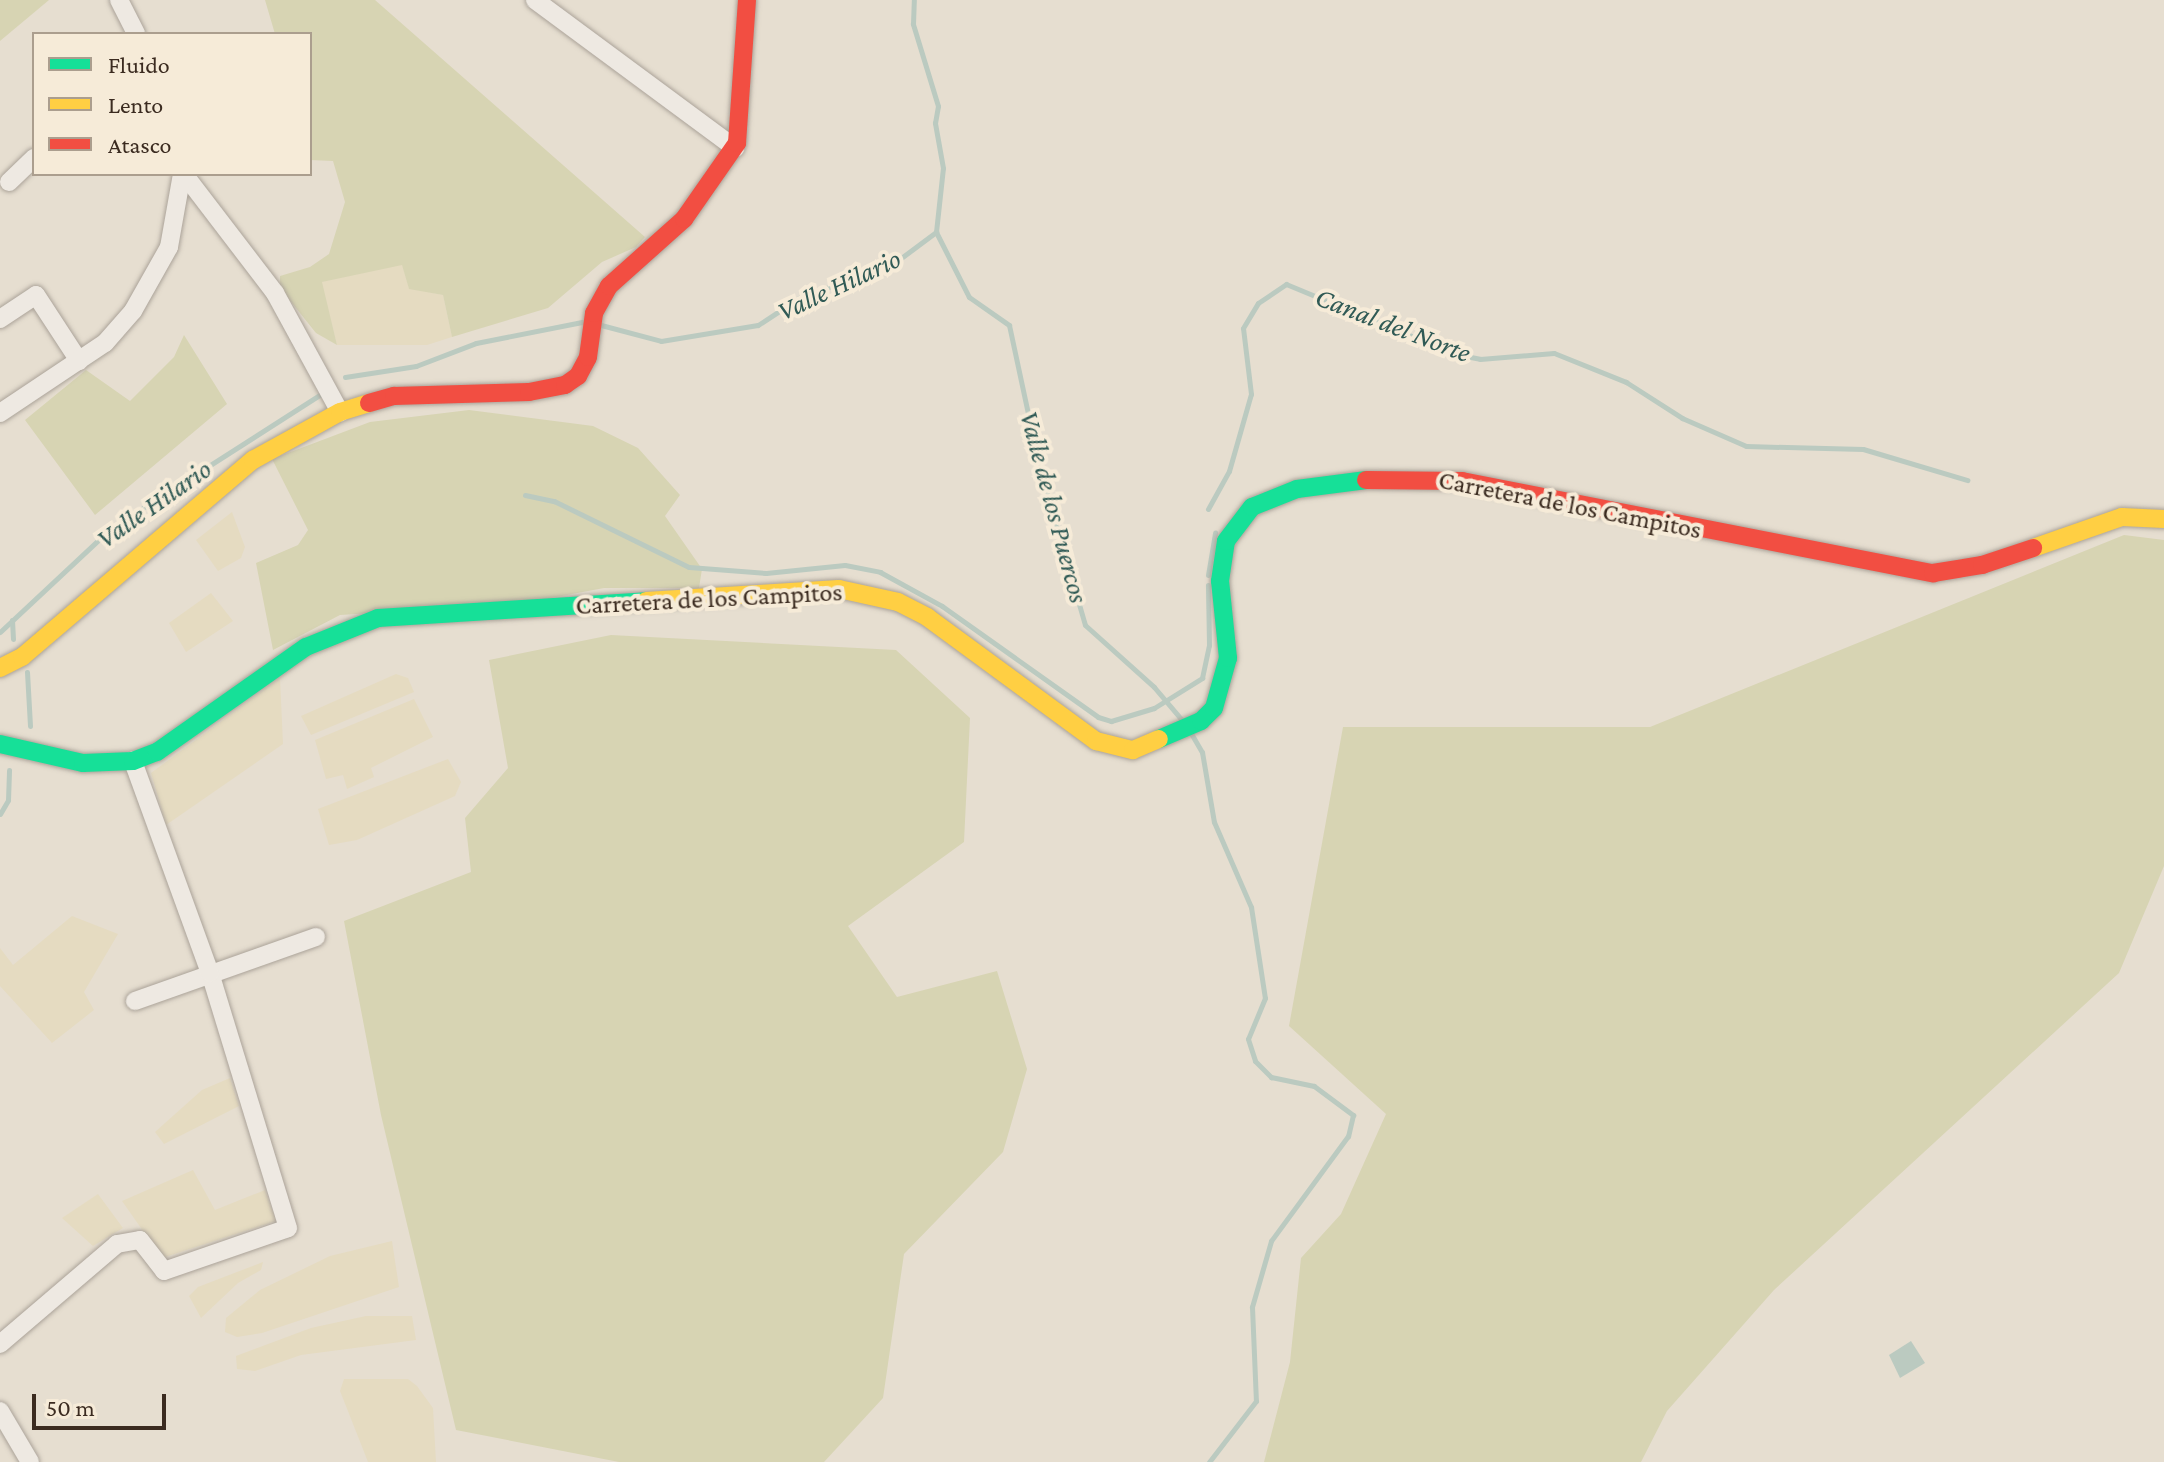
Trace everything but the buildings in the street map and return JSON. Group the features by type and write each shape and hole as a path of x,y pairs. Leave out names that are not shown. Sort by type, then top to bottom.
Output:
{"main road":[{"path":"0,668 22,657 253,460 340,412 394,396 529,392 571,381 586,364 594,313 609,286 684,219 735,148 747,0"},
{"name":"Carretera de los Campitos","path":"0,744 83,763 133,761 157,752 306,647 378,618 839,589 907,607 1096,741 1122,750 1142,749 1201,721 1219,699 1227,670 1220,567 1230,531 1263,500 1297,489 1379,478 1462,481 1933,573 1982,565 2122,517 2164,519"}],"street":[{"path":"119,0 135,32"},
{"path":"535,0 735,148"},
{"path":"9,182 32,160"},
{"path":"0,413 105,343 133,311 169,247 183,176"},
{"path":"185,176 275,293 340,412"},
{"path":"0,319 36,295 79,361"},
{"path":"0,1344 117,1244 140,1240 164,1271 288,1228 210,973 133,761"},
{"path":"135,1001 316,937"},
{"path":"0,1411 30,1462"}],"shaded area":[{"path":"0,0 49,0 0,41"},
{"path":"265,0 375,0 645,237 636,247 602,262 548,308 452,337 443,295 409,289 402,265 322,282 337,345 316,333 280,288 280,276 310,267 329,254 345,202 333,161 312,160 312,32 274,32"},
{"path":"402,264 409,288 443,295 452,337 427,345 337,345 321,282"},
{"path":"184,335 227,404 95,515 25,420 86,370 130,401 174,357"},
{"path":"469,410 593,426 638,448 680,495 665,516 702,569 699,588 604,588 519,604 340,615 273,650 256,563 298,545 308,530 272,459 370,422"},
{"path":"232,512 245,547 241,558 218,571 196,540"},
{"path":"2124,535 2164,540 2164,866 2119,973 1774,1290 1667,1411 1641,1462 1264,1462 1290,1362 1301,1258 1341,1214 1386,1114 1289,1026 1343,727 1650,727"},
{"path":"211,593 233,621 186,652 169,623"},
{"path":"611,635 896,650 970,718 964,842 848,926 897,997 997,971 1027,1069 1003,1152 904,1254 883,1398 824,1462 619,1462 456,1430 381,1115 344,921 471,872 465,818 508,768 489,660"},
{"path":"396,674 408,678 414,692 311,735 301,716"},
{"path":"280,678 283,744 166,825 151,773"},
{"path":"414,699 433,737 371,768 374,777 347,789 343,775 326,779 315,740"},
{"path":"448,759 461,782 455,796 357,840 329,845 318,809"},
{"path":"72,916 118,934 84,992 94,1010 52,1043 0,986 0,948 13,965"},
{"path":"230,1078 239,1106 164,1144 155,1132 202,1090"},
{"path":"193,1170 215,1210 265,1190 276,1221 162,1258 122,1201"},
{"path":"98,1194 123,1228 93,1246 62,1218"},
{"path":"392,1241 399,1287 262,1333 237,1337 225,1332 226,1318 260,1290 330,1256"},
{"path":"263,1262 261,1270 238,1283 201,1318 189,1296 198,1287"},
{"path":"366,1316 412,1316 416,1340 301,1355 255,1371 237,1369 236,1356 311,1328"},
{"path":"1911,1341 1925,1363 1900,1378 1889,1355"},
{"path":"344,1379 408,1379 417,1386 433,1408 436,1462 368,1462 340,1391"}],"waterway":[{"name":"Valle Hilario","path":"601,325 661,341 758,325 802,296 889,267 936,232 943,168 935,123 938,106 913,24 914,0"},
{"name":"Valle de los Puercos","path":"936,232 969,297 1009,325 1040,470 1085,625 1154,687 1182,720"},
{"name":"Canal del Norte","path":"1208,509 1229,471 1251,394 1243,328 1258,303 1286,284 1455,354 1480,359 1554,353 1626,382 1682,418 1746,446 1863,449 1967,480"},
{"name":"Valle Hilario","path":"345,377 416,366 476,343 582,322"},
{"name":"Valle Hilario","path":"0,632 110,529 323,393"},
{"name":"Canal del Norte","path":"525,495 554,501 689,567 766,573 845,565 880,572 942,606 1098,717 1111,721 1154,708 1202,678 1209,645 1208,585"},
{"name":"Canal del Norte","path":"1208,575 1215,533"},
{"path":"12,620 13,639"},
{"path":"27,672 30,726"},
{"name":"Valle de los Puercos","path":"1192,735 1202,752 1214,822 1251,907 1265,998 1248,1039 1255,1061 1271,1077 1314,1086 1353,1115 1348,1136 1271,1241 1252,1307 1256,1401 1209,1462"},
{"path":"0,814 8,800 9,770"}],"traffic: fast":[{"path":"1159,739 1201,721 1214,708 1228,658 1220,581 1226,541 1252,507 1297,489 1366,480"},
{"path":"0,744 83,763 133,761 157,752 306,647 378,618 646,601"}],"traffic: slow":[{"path":"0,668 22,657 253,460 340,412 369,403"},
{"path":"2033,548 2122,517 2164,519"},
{"path":"646,601 839,589 898,602 927,617 1096,741 1133,750 1159,739"}],"traffic: jam":[{"path":"369,403 394,396 529,392 565,385 578,376 588,357 594,313 609,286 684,219 737,143 747,0"},
{"path":"1366,480 1462,481 1933,573 1982,565 2033,548"}]}
